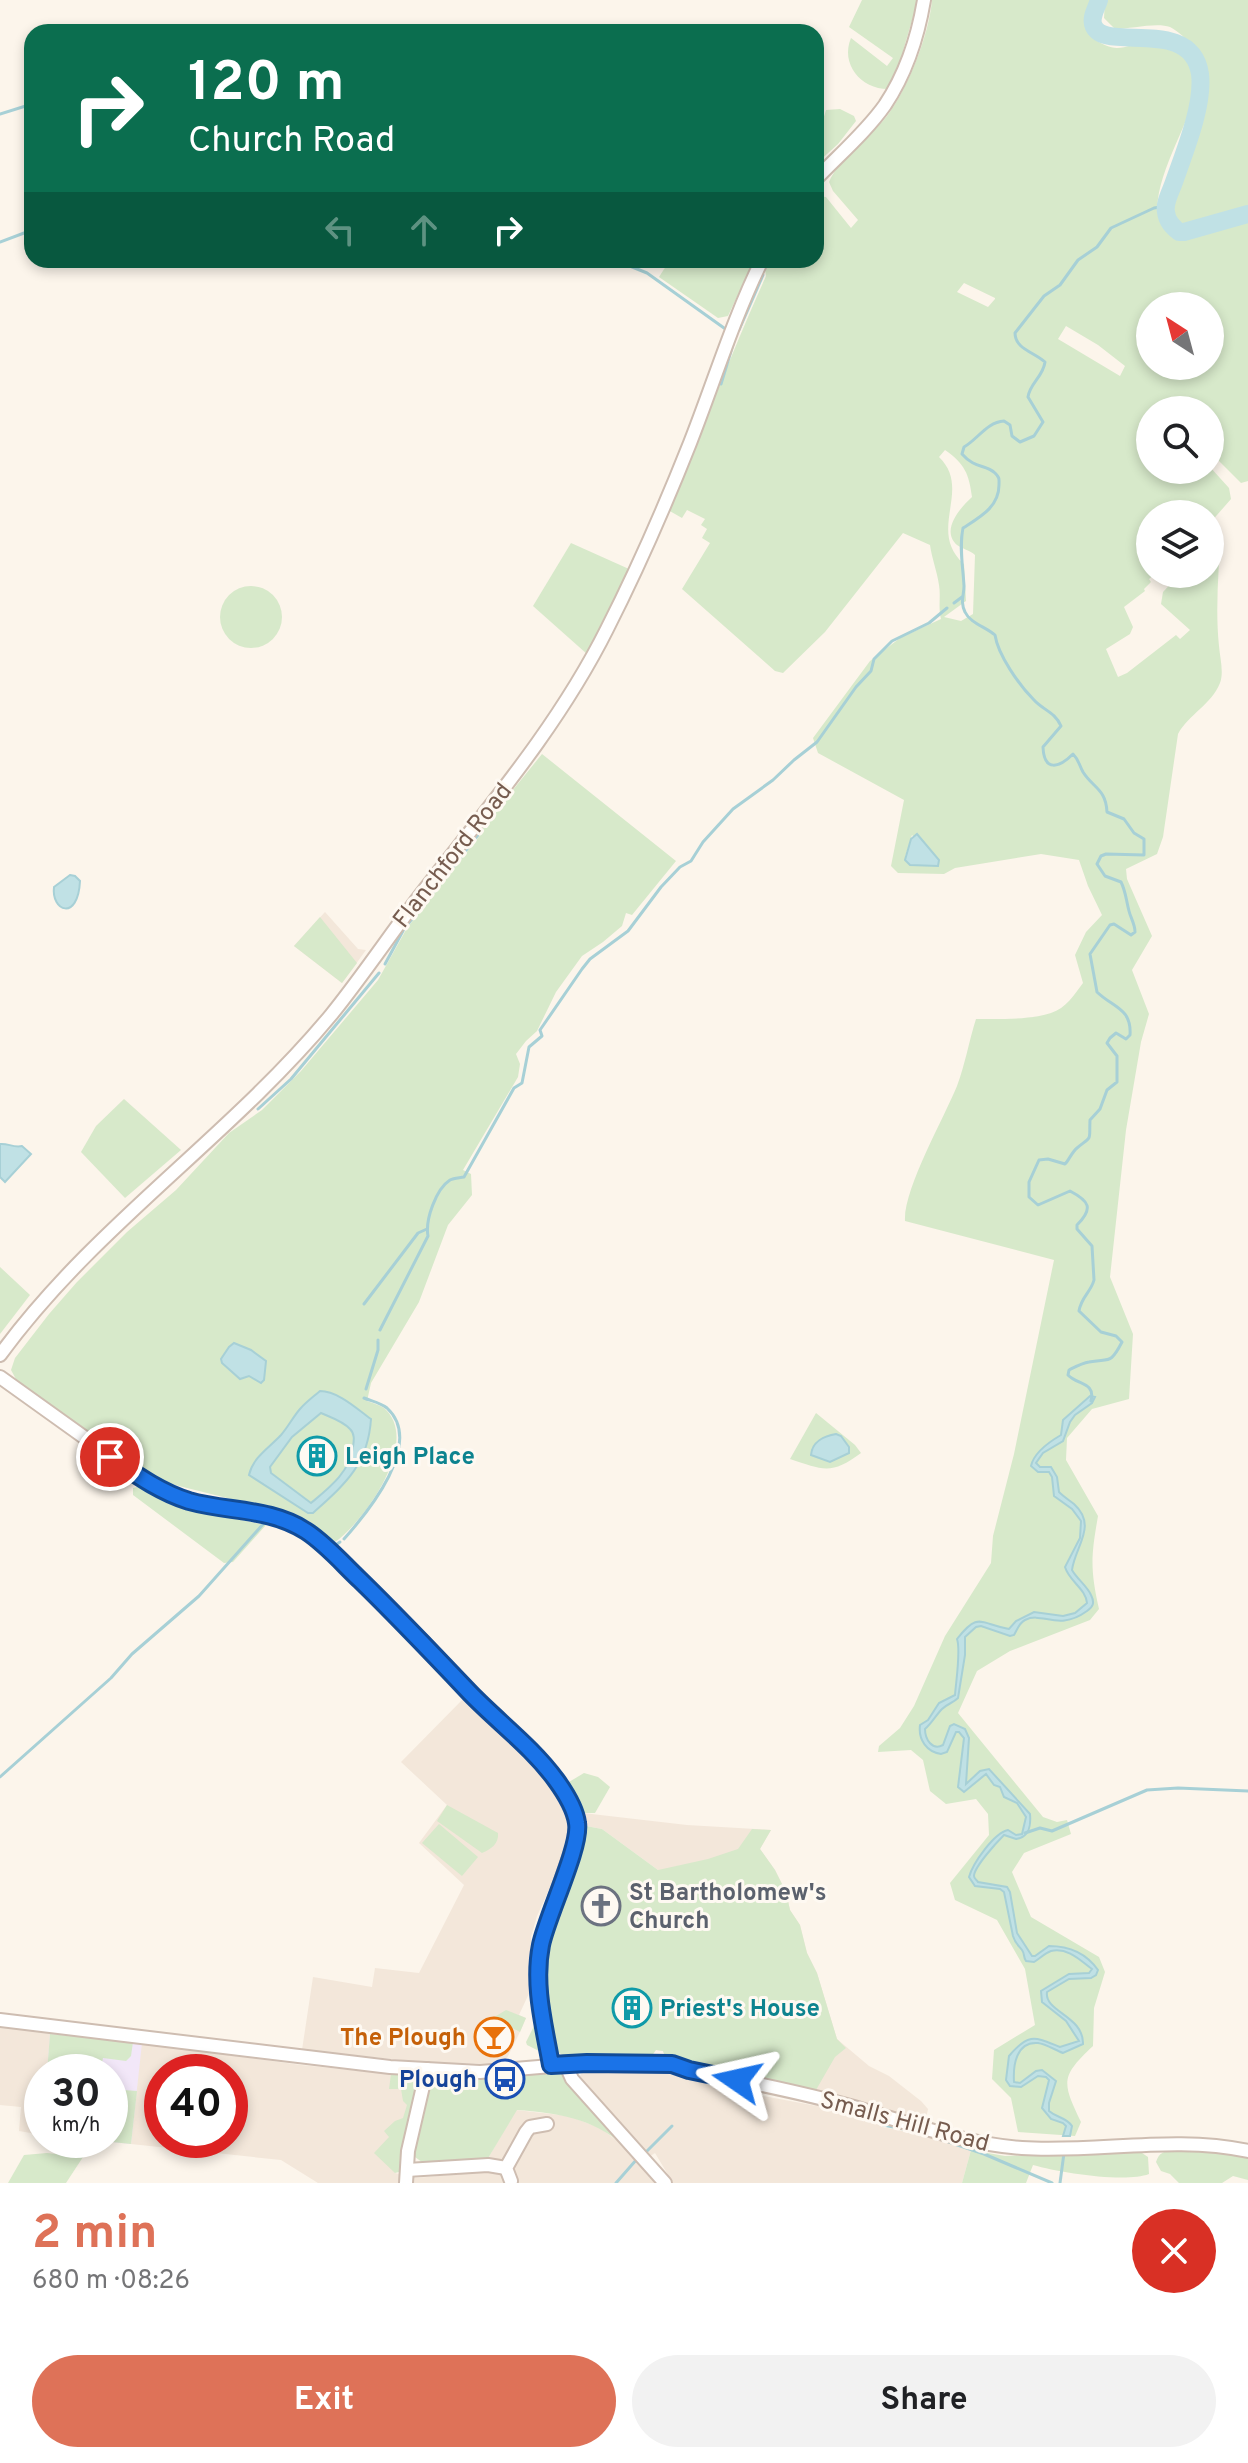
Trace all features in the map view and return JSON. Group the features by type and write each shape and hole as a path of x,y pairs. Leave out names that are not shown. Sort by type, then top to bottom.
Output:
{"street":[{"path":"824,171 885,104 906,63 924,0"},
{"name":"Flanchford Road","path":"0,1355 62,1278 177,1167 267,1086 302,1049 533,753 591,659 649,544 759,268"},
{"path":"0,1377 148,1483 192,1502 263,1514 306,1531 423,1641 557,1781 574,1812 577,1834 548,1918 537,1970 551,2065"},
{"name":"Smalls Hill Road","path":"0,2020 427,2069 480,2072 565,2063 672,2064 825,2099 976,2142 1024,2148 1179,2145 1248,2151"},
{"path":"565,2063 572,2079 665,2183"},
{"path":"427,2069 408,2151 407,2177 488,2165 509,2174 530,2127"},
{"path":"521,2116 530,2127"},
{"path":"530,2127 547,2124"}],"shaded area":[{"path":"325,912 358,949 366,950 342,983 294,946"},
{"path":"464,1698 538,1768 570,1819 571,1837 531,1937 532,1987 519,2015 526,2018 520,2032 507,2058 498,2064 432,2063 302,2050 313,1977 372,1987 375,1968 419,1973 464,1885 419,1843 447,1805 401,1762"},
{"path":"583,1813 687,1825 771,1830 760,1849 775,1870 786,1892 790,1910 800,1925 837,2039 869,2066 889,2076 921,2101 928,2109 926,2119 911,2118 749,2074 666,2059 663,2051 656,2050 658,1870 602,1829 586,1826"},
{"path":"0,2027 222,2054 144,2054 144,2145 128,2144 128,2054 24,2054 24,2132 19,2131 21,2107 0,2105"},
{"path":"50,2034 142,2043 131,2144 128,2144 128,2054 48,2054"},
{"path":"248,2058 401,2077 412,2090 395,2173 416,2178 484,2172 487,2160 516,2110 569,2116 600,2128 623,2145 656,2183 318,2183 281,2160 248,2156"},
{"path":"584,2070 653,2071 688,2078 715,2087 833,2109 868,2119 882,2127 971,2150 962,2183 673,2183 655,2153 649,2157 580,2081"}],"green space":[{"path":"862,0 918,0 905,52 888,89 869,85 862,80 848,57 851,38 887,66 893,58 849,27"},
{"path":"932,0 1091,0 1085,23 1090,34 1099,42 1117,48 1147,41 1167,43 1183,52 1193,68 1196,88 1192,105 1159,194 1158,214 1165,230 1182,240 1222,225 1248,223 1248,481 1241,483 1224,466 1224,396 1136,396 1136,484 1224,482 1229,488 1231,499 1224,507 1224,500 1136,500 1136,588 1145,588 1145,591 1124,607 1133,627 1130,634 1106,649 1118,677 1127,673 1176,635 1180,639 1190,630 1161,604 1167,588 1218,588 1220,683 1178,734 1163,837 1157,854 1126,869 1127,879 1152,936 1132,970 1149,1014 1141,1042 1126,1130 1110,1277 1133,1334 1129,1399 1092,1409 1067,1438 1066,1460 1098,1516 1092,1562 1099,1609 1090,1620 1010,1651 977,1671 958,1713 1043,1817 1057,1822 1067,1820 1071,1834 1024,1853 1012,1872 1031,1917 1099,1957 1105,1972 1094,2008 1093,2046 1075,2065 1068,2081 1070,2098 1081,2122 1075,2136 1018,2132 1011,2098 992,2079 994,2050 1035,2025 1025,1969 997,1920 955,1900 950,1883 989,1835 988,1814 976,1799 946,1804 930,1791 923,1760 911,1750 878,1752 879,1746 900,1728 914,1706 945,1636 991,1563 993,1536 1014,1454 1054,1260 905,1221 910,1191 957,1086 976,1019 1034,1017 1056,1011 1065,1004 1083,983 1075,955 1086,932 1102,915 1079,860 1041,854 955,868 944,874 898,873 891,866 904,800 818,753 813,738 870,661 900,638 941,619 939,585 930,545 903,533 825,632 783,673 775,671 682,589 710,543 702,538 707,529 701,525 705,519 687,510 682,518 668,510 766,276 766,268 824,268 824,197 851,228 858,220 829,182 847,156 887,116 916,61 927,29","holes":["964,283 995,298 988,307 957,292","1066,326 1125,366 1120,376 1058,339","945,450 965,470 972,497 951,526 952,539 975,555 973,614 961,621 944,617 966,601 964,564 953,551 949,538 952,483 939,457","912,835 938,866 907,863 905,857"]},
{"path":"1105,0 1248,0 1248,209 1227,212 1194,226 1184,225 1171,214 1170,194 1195,104 1198,73 1191,47 1170,27 1151,25 1115,29 1104,18"},
{"path":"840,109 854,116 856,121 824,157 824,116 826,110"},
{"path":"665,268 750,268 728,316 718,318 659,277"},
{"path":"571,543 629,569 587,654 533,606"},
{"path":"251,586 273,595 282,617 273,639 251,648 229,639 220,617 229,595"},
{"path":"542,754 676,861 632,915 626,913 622,926 582,956 556,992 537,1031 516,1054 520,1064 518,1077 463,1170 471,1174 472,1195 448,1225 419,1302 371,1383 367,1401 384,1408 394,1422 396,1440 393,1460 385,1480 360,1517 335,1542 309,1521 295,1515 167,1483 77,1427 17,1381 11,1370 15,1358 77,1282 127,1232 176,1190 229,1133 262,1110 301,1071 378,980 407,928"},
{"path":"320,917 357,963 342,983 294,946"},
{"path":"124,1099 181,1150 125,1198 81,1152 96,1126"},
{"path":"0,1267 30,1295 0,1334"},
{"path":"816,1413 861,1453 842,1465 827,1468 790,1459"},
{"path":"141,1486 180,1508 266,1525 233,1562 224,1563 133,1495 133,1488"},
{"path":"584,1773 598,1777 610,1787 595,1813 583,1813 569,1782"},
{"path":"447,1805 498,1833 494,1846 482,1853 437,1821"},
{"path":"439,1824 478,1857 462,1876 422,1843"},
{"path":"586,1826 602,1829 658,1870 738,1849 752,1829 771,1830 760,1849 786,1892 790,1910 800,1925 807,1953 817,1973 837,2039 846,2048 835,2057 816,2090 720,2067 666,2059 663,2051 656,2050 651,2057 643,2058 566,2057 556,2051 545,1989 545,1966 549,1943"},
{"path":"506,2010 526,2018 520,2032 501,2022 497,2032 489,2029 487,2035 479,2032 486,2022"},
{"path":"537,2020 542,2047 539,2051 526,2042"},
{"path":"50,2034 133,2042 128,2059 128,2054 48,2054"},
{"path":"559,2071 623,2145 599,2129 573,2118 517,2110 487,2160 426,2165 415,2157 413,2149 432,2080 495,2078"},
{"path":"391,2074 411,2075 417,2086 399,2172 395,2173 374,2153 389,2137 384,2131 403,2118 407,2105 401,2089 389,2089"},
{"path":"128,2090 137,2091 131,2144 128,2144"},
{"path":"971,2150 1005,2156 1142,2153 1148,2157 1149,2174 1110,2177 1033,2165 1026,2183 962,2183"},
{"path":"1174,2150 1239,2154 1248,2158 1248,2180 1233,2176 1222,2183 1179,2183 1170,2174 1161,2171 1156,2162 1163,2153"},
{"path":"24,2155 24,2158 82,2158 66,2183 8,2183"}],"water":[{"path":"917,834 939,860 938,866 910,865 905,860 911,839"},
{"path":"70,875 80,881 75,903 65,908 57,902 54,887"},
{"path":"0,1144 22,1146 31,1154 5,1182 0,1177"},
{"path":"234,1343 266,1361 261,1383 249,1376 240,1379 222,1363 221,1359"},
{"path":"320,1391 347,1401 371,1419 365,1449 353,1472 335,1493 313,1513 308,1513 249,1475 258,1458 281,1435 302,1406","holes":["321,1413 350,1429 353,1447 343,1472 311,1503 271,1473 270,1467 292,1437"]},
{"path":"1090,1396 1095,1397 1092,1403 1075,1415 1063,1441 1043,1453 1036,1463 1040,1467 1051,1467 1057,1477 1059,1492 1081,1512 1085,1528 1072,1570 1089,1592 1092,1606 1068,1620 1025,1620 1010,1636 976,1627 965,1637 958,1698 942,1709 925,1729 930,1743 939,1746 943,1745 950,1726 954,1724 965,1729 969,1738 966,1784 980,1771 989,1769 1030,1814 1027,1833 1016,1839 1004,1835 978,1867 975,1879 1007,1887 1017,1933 1032,1956 1049,1946 1064,1947 1083,1955 1098,1970 1091,1978 1069,1979 1047,1992 1052,2005 1077,2027 1083,2044 1063,2053 1031,2043 1020,2050 1015,2062 1014,2082 1020,2083 1042,2070 1056,2081 1049,2111 1072,2126 1070,2136 1063,2136 1066,2126 1051,2119 1042,2108 1049,2080 1038,2076 1021,2087 1010,2086 1006,2080 1009,2056 1027,2040 1044,2041 1060,2047 1079,2041 1066,2021 1042,2002 1041,1991 1069,1974 1089,1973 1092,1969 1074,1956 1057,1950 1034,1962 1026,1961 1013,1936 1004,1892 975,1886 969,1877 979,1857 1002,1832 1008,1830 1016,1835 1022,1834 1026,1817 1017,1803 1004,1797 1000,1787 994,1785 986,1774 964,1792 958,1787 964,1738 956,1732 947,1752 936,1753 922,1740 920,1725 928,1720 939,1703 955,1695 957,1639 970,1625 980,1622 1009,1629 1016,1621 1034,1612 1063,1616 1075,1613 1087,1603 1084,1593 1065,1567 1080,1538 1081,1521 1072,1509 1054,1496 1049,1472 1038,1472 1031,1466 1039,1452 1061,1435 1063,1420"},
{"path":"836,1434 849,1447 849,1453 830,1462 811,1455 819,1440"}],"waterway":[{"path":"1099,0 1093,24 1100,33 1164,40 1181,45 1193,56 1200,74 1196,114 1166,205 1170,223 1179,232 1184,232 1248,214"},
{"path":"0,114 24,106"},
{"path":"1091,1401 1091,1390 1068,1375 1069,1370 1109,1359 1122,1342 1116,1336 1101,1332 1079,1311 1094,1280 1092,1246 1077,1229 1086,1214 1087,1205 1070,1191 1038,1205 1029,1197 1029,1182 1039,1160 1065,1164 1088,1139 1090,1120 1100,1109 1107,1090 1117,1082 1117,1056 1107,1043 1116,1033 1126,1039 1130,1035 1130,1026 1124,1013 1097,992 1090,954 1110,925 1114,924 1131,935 1135,929 1121,882 1105,876 1097,864 1106,854 1144,855 1144,839 1134,833 1124,819 1107,812 1102,793 1083,772 1073,754 1058,765 1046,761 1043,747 1061,726 1016,678 1000,651 995,635 965,612 962,602 963,528 992,505 998,493 999,480 991,470 971,462 962,454 964,447 998,422 1004,421 1010,425 1012,436 1020,442 1034,436 1043,422 1028,397 1045,362 1022,347 1015,333 1044,296 1060,285 1078,260 1097,247 1111,228 1154,208 1166,206"},
{"path":"0,242 24,233"},
{"path":"635,268 647,273 724,328"},
{"path":"739,330 763,275"},
{"path":"721,384 735,338"},
{"path":"954,603 962,597"},
{"path":"380,1330 428,1236 428,1222 436,1197 450,1180 464,1177 514,1088 522,1083 529,1047 542,1036 540,1030 582,969 590,959 628,931 661,887 680,867 691,861 703,842 733,809 817,742 871,671 874,659 892,641 929,623 947,608"},
{"path":"385,964 404,929 478,835"},
{"path":"258,1109 291,1079 379,973"},
{"path":"364,1304 418,1233 427,1229"},
{"path":"366,1389 378,1340"},
{"path":"344,1539 389,1476 400,1439 397,1423 387,1408 364,1398"},
{"path":"288,1516 317,1530 334,1546 340,1542"},
{"path":"0,1777 199,1596 265,1522"},
{"path":"1025,1833 1040,1828 1052,1831 1147,1790 1248,1791"},
{"path":"883,2125 914,2131"},
{"path":"646,2152 672,2126"},
{"path":"937,2138 1052,2183"},
{"path":"1060,2183 1064,2153"},
{"path":"616,2183 637,2159"}],"place":[{"name":"Leigh Place","path":"317,1456"},
{"name":"St Bartholomew's Church","path":"601,1906"},
{"name":"Priest's House","path":"632,2008"},
{"name":"The Plough","path":"494,2037"},
{"name":"Plough","path":"505,2079"}],"route":[{"path":"110,1457 148,1483 192,1502 263,1514 306,1531 423,1641 557,1781 574,1812 577,1834 548,1918 537,1970 551,2065 672,2064 737,2080"}]}
